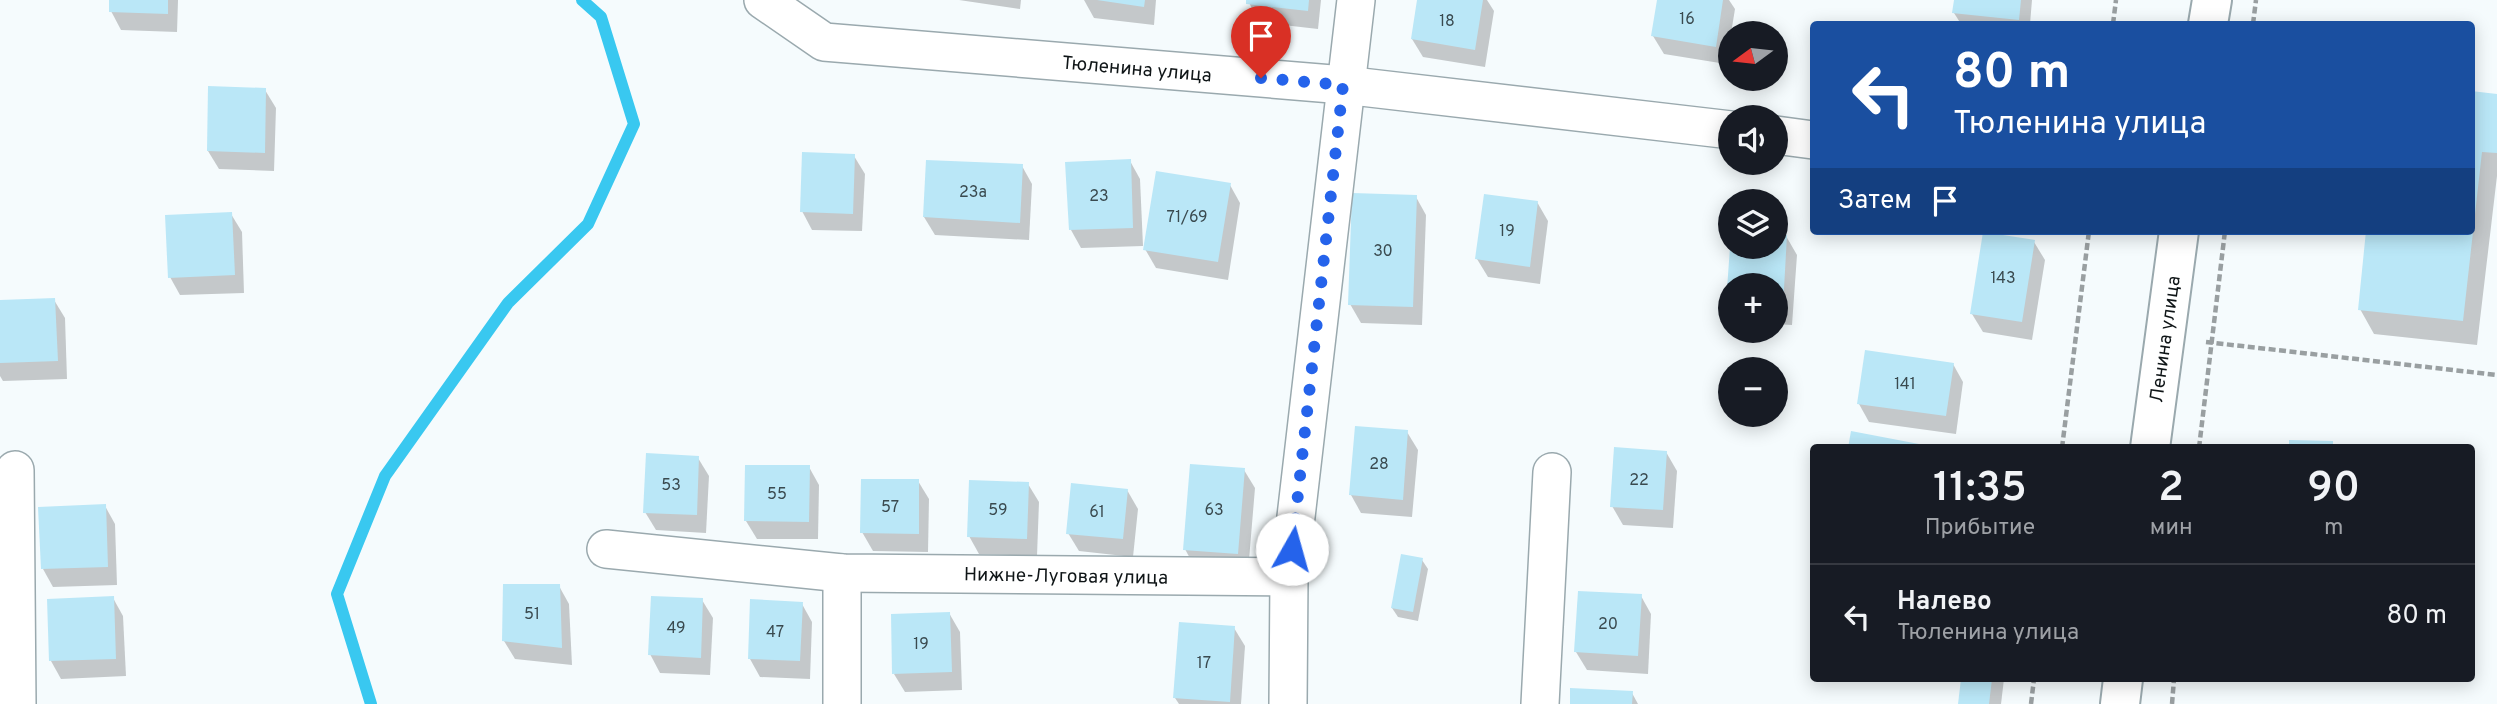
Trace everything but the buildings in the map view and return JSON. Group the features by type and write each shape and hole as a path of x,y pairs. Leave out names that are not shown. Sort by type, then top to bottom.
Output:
{"main road":[{"path":"2208,21 2212,0"},
{"name":"Ленина улица","path":"2150,444 2178,235"},
{"path":"2120,704 2123,682"}],"street":[{"name":"Тюленина улица","path":"764,0 824,42 1343,85 1718,128"},
{"path":"1288,704 1289,577 1343,85 1356,0"},
{"path":"1788,137 1810,140"},
{"path":"15,470 17,704"},
{"path":"1540,704 1552,472"},
{"name":"Нижне-Луговая улица","path":"606,549 842,573 1289,577"},
{"path":"842,573 842,704"}],"path":[{"path":"2113,21 2116,0"},
{"path":"2253,21 2256,0"},
{"path":"2062,444 2089,235"},
{"path":"2199,444 2224,235"},
{"path":"2164,333 2210,343 2497,374"},
{"path":"2031,704 2034,682"},
{"path":"2172,704 2174,682"}],"waterway":[{"path":"371,704 337,594 385,476 508,303 588,224 634,124 601,17 582,0"}],"route":[{"path":"1261,78 1343,85 1292,549"}]}
